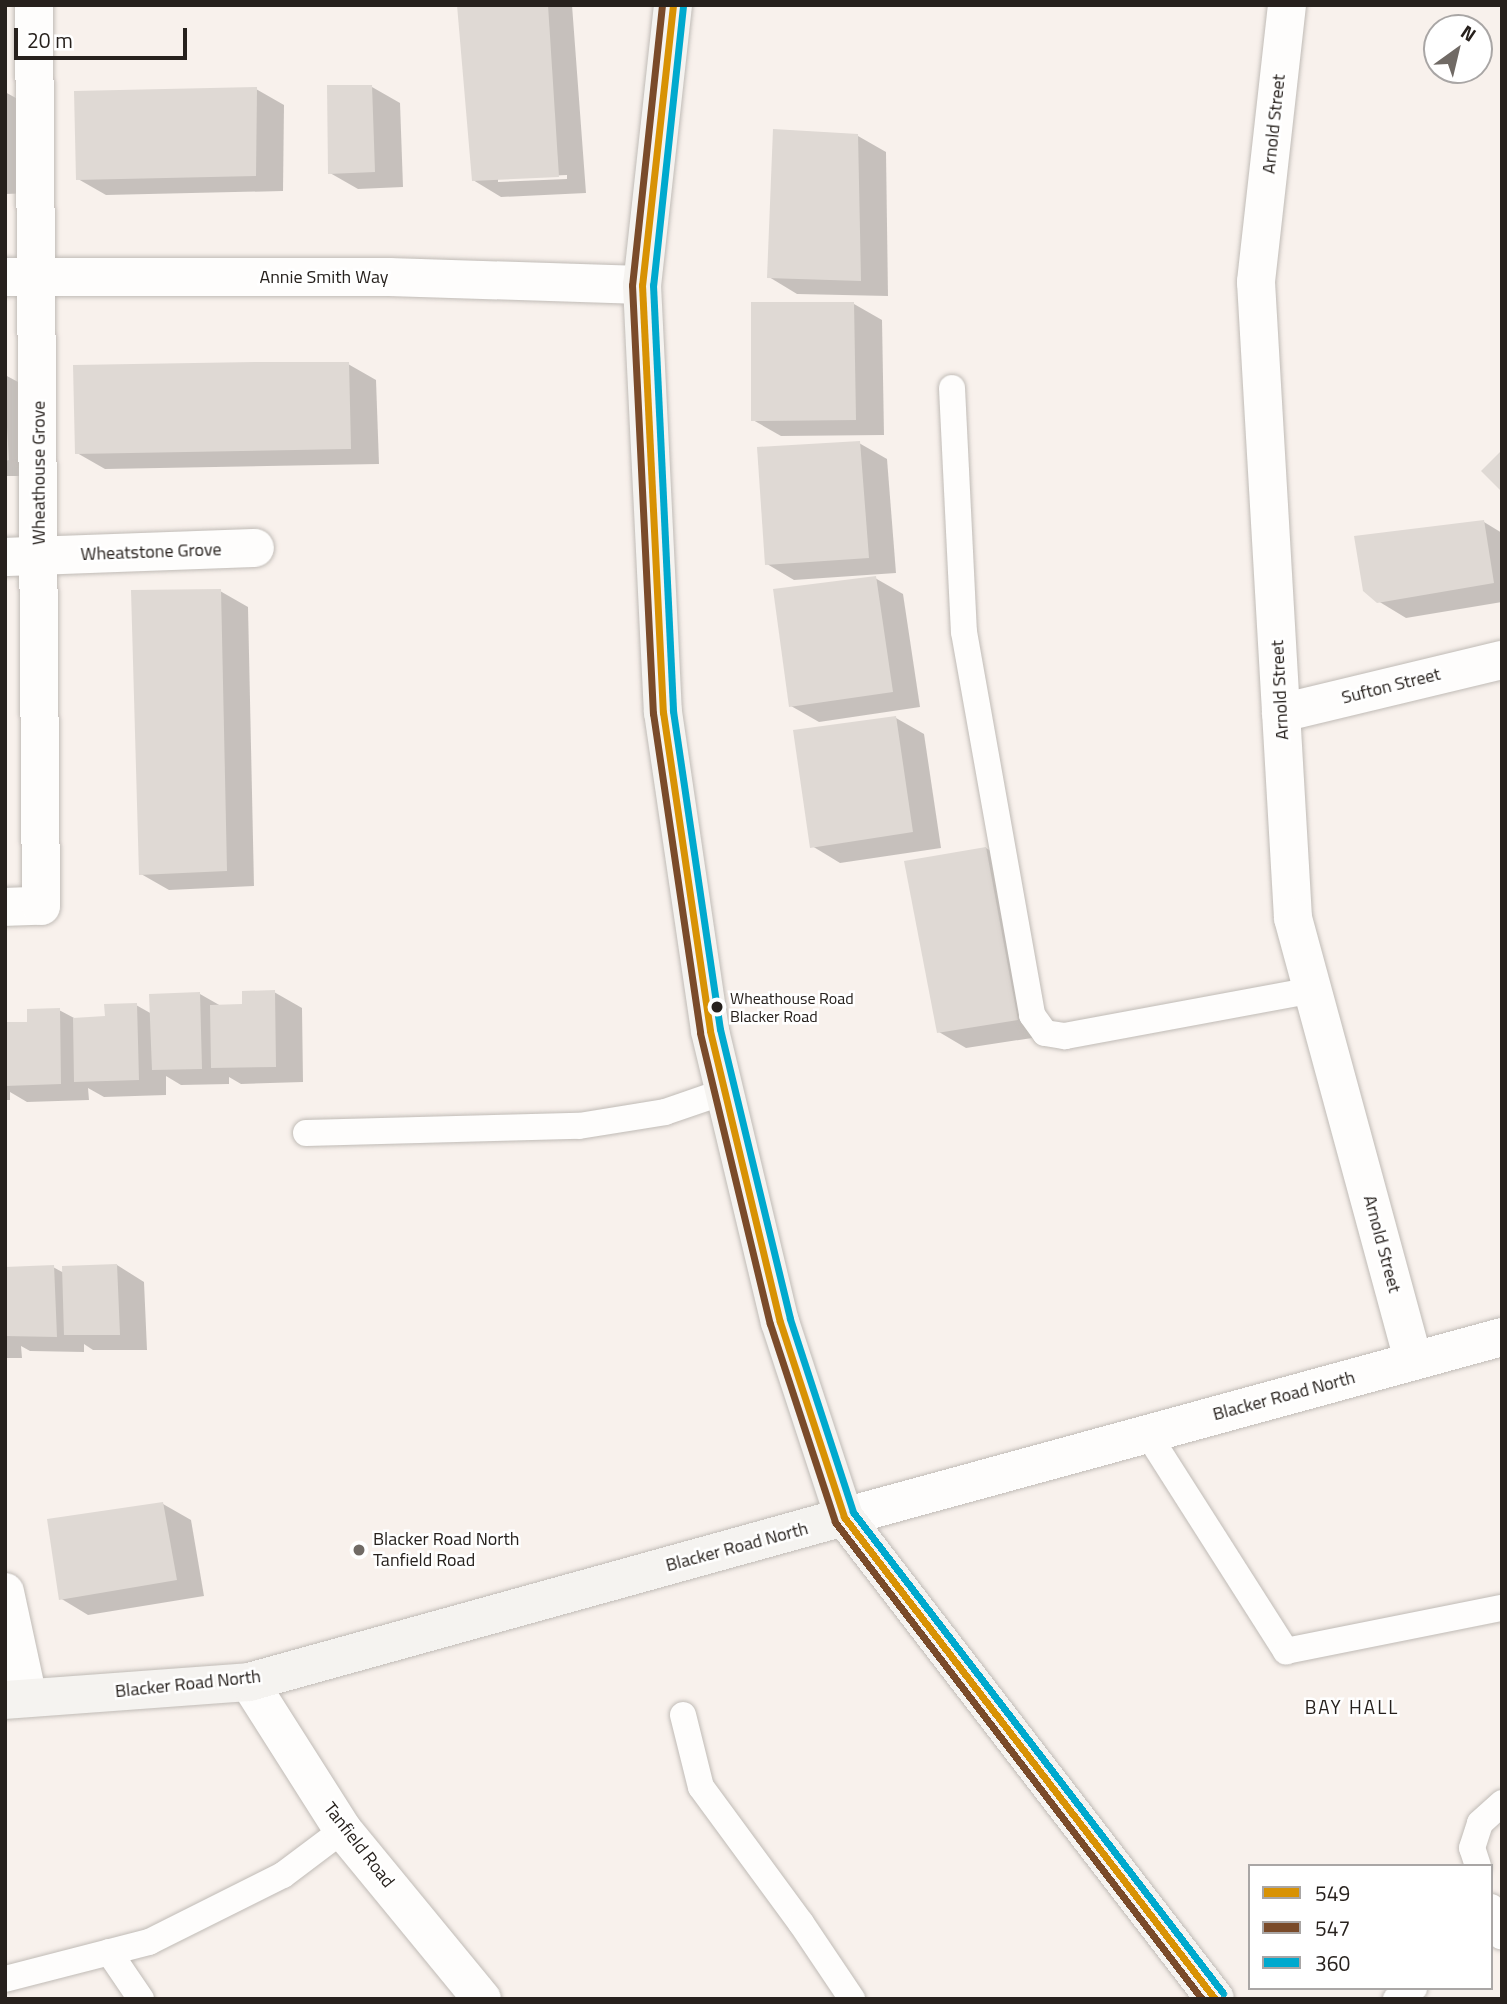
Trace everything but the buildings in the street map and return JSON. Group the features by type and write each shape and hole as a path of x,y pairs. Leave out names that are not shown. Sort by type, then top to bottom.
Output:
{"street":[{"name":"Wheathouse Grove","path":"5,907 41,906 22,557 22,277 34,5"},
{"path":"673,5 642,285 663,712 710,1031 780,1322 844,1517 1215,1999"},
{"name":"Arnold Street","path":"1287,5 1256,282 1293,918 1413,1360"},
{"name":"Annie Smith Way","path":"22,277 389,277 642,285"},
{"name":"Wheatstone Grove","path":"22,557 255,548"},
{"name":"Sufton Street","path":"1281,713 1502,660"},
{"name":"Blacker Road North","path":"17,1699 248,1682 1502,1337"},
{"path":"5,1592 17,1699"},
{"name":"Tanfield Road","path":"248,1682 343,1830 482,1999"}],"lane":[{"path":"952,388 964,632 1031,1015 1045,1032 1065,1036 1312,990"},
{"path":"306,1133 579,1126 664,1112 726,1091"},
{"path":"1147,1433 1286,1651 1502,1608"},
{"path":"682,1715 701,1787 801,1923 852,1999"},
{"path":"1477,1864 1472,1848 1480,1823 1502,1803"},
{"path":"5,1979 149,1942 283,1875 343,1830"},
{"path":"1493,1916 1498,1937"},
{"path":"109,1952 141,1999"}],"transit line":[{"name":"547","path":"662,5 632,285 653,713 700,1033 770,1324 835,1522 1202,1999"},
{"name":"549","path":"673,5 642,285 663,712 710,1031 780,1322 844,1517 1215,1999"},
{"name":"360","path":"683,6 653,285 673,711 720,1029 790,1319 853,1512 1223,1993"}],"place":[{"name":"Wheathouse Road Blacker Road","path":"717,1007"},
{"name":"Blacker Road North Tanfield Road","path":"359,1550"}],"district":[{"name":"BAY HALL","path":"1352,1707"}]}
